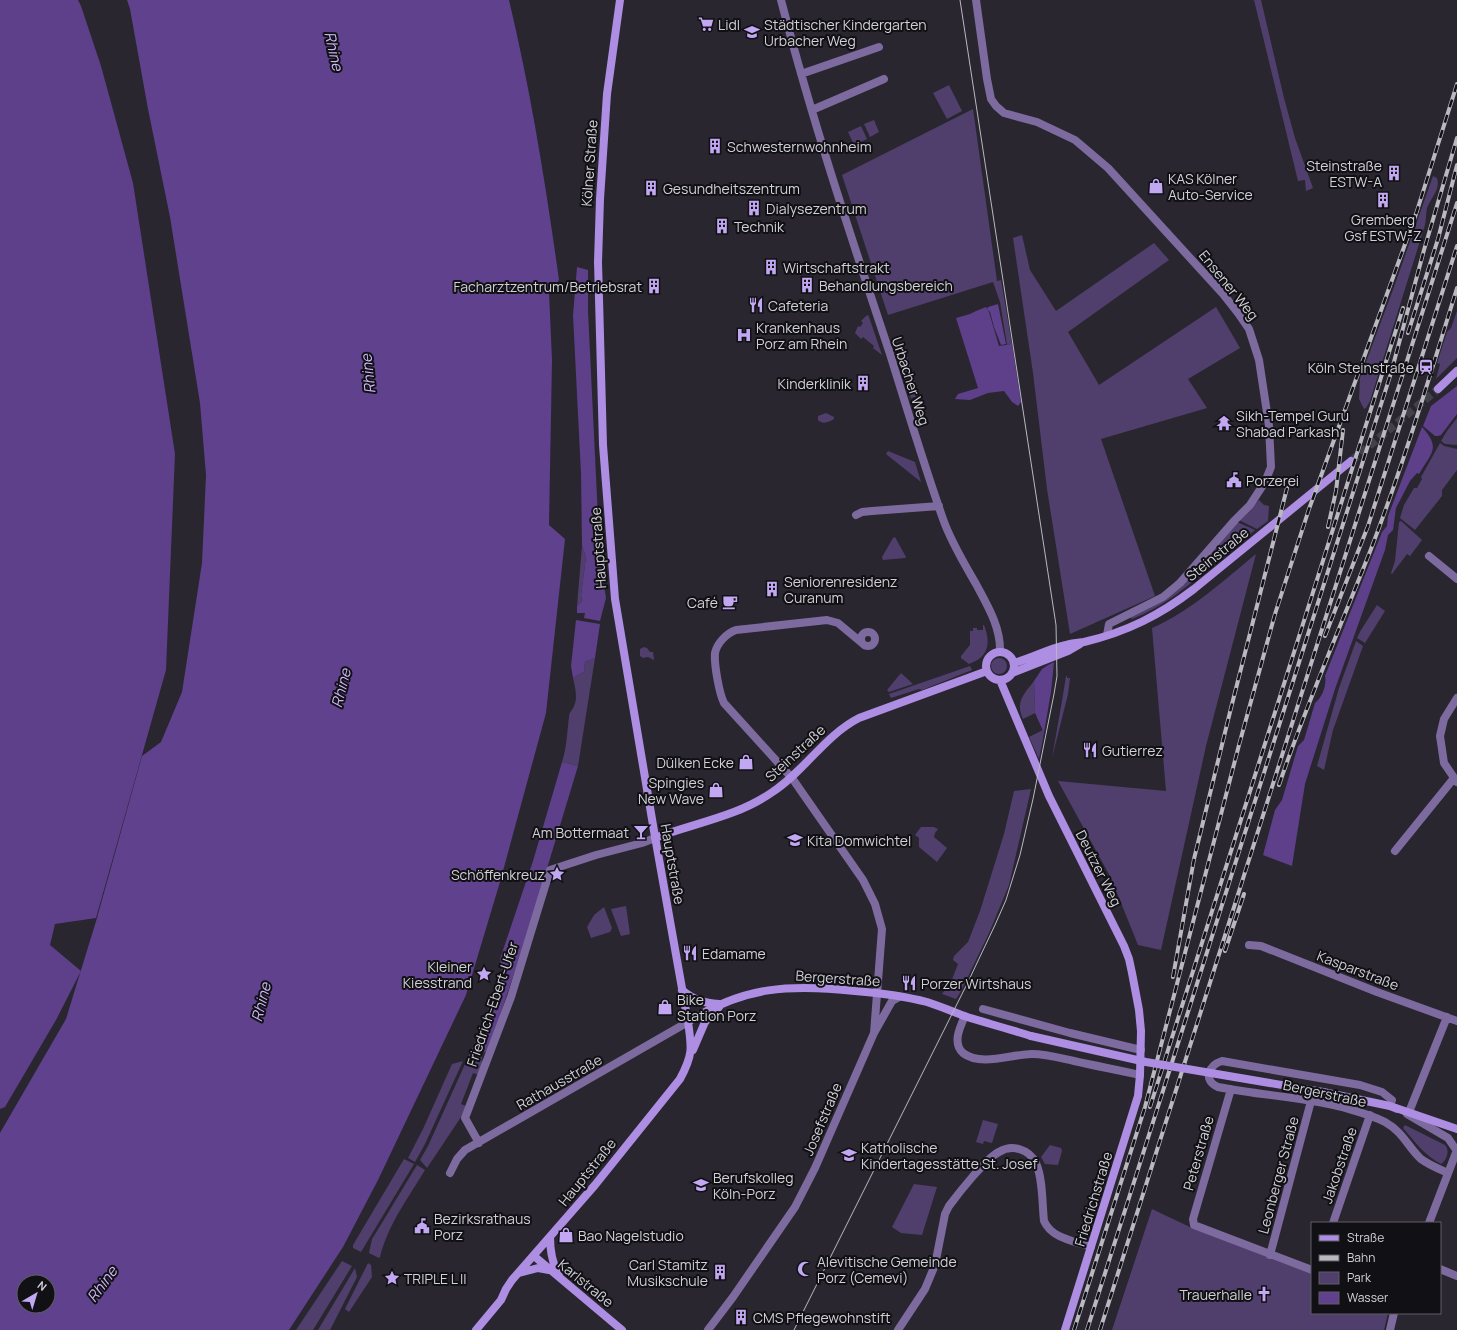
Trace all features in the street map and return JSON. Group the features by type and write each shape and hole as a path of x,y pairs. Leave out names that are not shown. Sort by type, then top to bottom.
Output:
{"main road":[{"name":"Kölner Straße","path":"600,330 598,262 602,150 608,87 620,0"},
{"name":"Hauptstraße","path":"476,1330 501,1300 506,1289 519,1273 595,1185 676,1084 688,1064 690,1056 691,1047 688,1022 655,838 612,574 603,445 600,330"},
{"path":"1438,389 1457,371"},
{"name":"Steinstraße","path":"1014,663 1061,646 1085,642 1107,635 1142,623 1155,616 1178,602 1350,461"},
{"name":"Steinstraße","path":"1012,673 1068,651 1085,642"},
{"path":"1000,652 1009,655 1014,663 1012,673 1008,678 1000,680 994,678 987,671 986,667 988,658 1000,652"},
{"name":"Steinstraße","path":"655,838 703,823 749,806 771,793 792,778 848,723 987,671"},
{"name":"Deutzer Weg","path":"1000,680 1049,796 1124,946 1129,959 1139,1010 1141,1050 1140,1075"},
{"name":"Bergerstraße","path":"688,1022 705,1011 742,996 759,992 794,987 822,987 877,993 927,1002 965,1016 1031,1036 1113,1055 1323,1092 1390,1106 1457,1129"},
{"path":"682,990 697,1001 722,1004"},
{"path":"690,1056 702,1027 722,1004"},
{"name":"Friedrichstraße","path":"1065,1330 1138,1096 1140,1075"},
{"path":"550,1237 551,1259 560,1278"},
{"name":"Karlstraße","path":"534,1256 622,1330"},
{"path":"519,1273 538,1268 549,1270"}],"street":[{"name":"Urbacher Weg","path":"781,0 801,74 871,300 944,521 956,549 992,616 999,636 1000,652"},
{"name":"Ensener Weg","path":"976,0 988,80 992,99 996,106 1004,113 1037,122 1075,140 1108,168 1223,294 1238,313 1249,329 1259,360 1269,426 1271,461 1271,467 1265,482 1250,505 1180,583 1163,597 1109,624 1107,635"},
{"path":"801,74 879,47"},
{"path":"812,110 884,79"},
{"path":"856,515 862,512 939,506"},
{"path":"1429,556 1457,579"},
{"name":"Josefstraße","path":"862,642 838,623 827,620 736,630 727,635 715,654 719,688 724,703 792,778 863,880 875,904 882,930 874,1033"},
{"path":"1395,851 1455,780 1444,763 1440,736 1444,719 1457,698"},
{"name":"Steinstraße","path":"550,870 655,838"},
{"name":"Friedrich-Ebert-Ufer","path":"479,1143 465,1118 511,997 550,870"},
{"name":"Kasparstraße","path":"1249,945 1261,946 1389,997 1457,1021"},
{"name":"Josefstraße","path":"708,1330 733,1297 795,1207 815,1168 874,1033 892,1001 899,997"},
{"path":"983,1009 1070,1033 1141,1050"},
{"path":"965,1016 958,1034 958,1041 960,1049 966,1055 993,1060 1033,1054 1140,1075"},
{"path":"1409,1112 1447,1017"},
{"name":"Rathausstraße","path":"450,1173 457,1159 466,1150 688,1022"},
{"name":"Bergerstraße","path":"1448,1173 1421,1159 1398,1132 1385,1122 1370,1115 1311,1101 1218,1087 1210,1080 1210,1069 1216,1063 1222,1061 1360,1085 1382,1092 1392,1100 1390,1106 1445,1135 1451,1140 1457,1151"},
{"name":"Peterstraße","path":"1231,1090 1193,1219 1194,1225 1270,1255"},
{"name":"Leonberger Straße","path":"1270,1255 1311,1101"},
{"name":"Jakobstraße","path":"1334,1222 1370,1115"},
{"path":"898,1330 925,1289 935,1265 945,1214 949,1206 990,1158 1001,1150 1013,1148 1023,1150 1033,1158 1040,1174 1044,1221 1052,1233 1092,1247"},
{"path":"1429,1222 1457,1151"},
{"path":"1270,1255 1311,1270"},
{"path":"1441,1269 1457,1276"},
{"path":"1390,1330 1394,1314"}],"green space":[{"path":"1254,0 1261,0 1295,138 1313,188 1306,191 1305,180 1298,181"},
{"path":"949,85 962,111 947,119 933,93"},
{"path":"973,109 997,281 1001,280 1012,344 1007,345 1000,302 993,282 888,315 842,175"},
{"path":"874,120 879,132 870,137 864,124"},
{"path":"861,126 867,139 854,145 848,132"},
{"path":"1433,176 1437,178 1438,186 1427,208 1425,225 1370,401 1364,409 1359,399 1360,378"},
{"path":"1022,235 1030,270 1056,311 1154,243 1169,260 1068,332 1099,385 1216,307 1240,348 1188,379 1207,408 1101,439 1155,596 1070,634 1047,489 1033,373 1013,238"},
{"path":"1457,311 1457,358 1436,379 1440,364 1437,363 1447,332 1451,328"},
{"path":"868,315 882,355 863,337 861,339 855,333 858,326 860,327 863,323 861,321"},
{"path":"907,356 919,396 911,398 898,359"},
{"path":"826,413 834,417 834,419 824,423 820,422 818,420 818,416"},
{"path":"1457,418 1457,445 1445,444 1441,441"},
{"path":"1440,443 1444,446 1457,449 1457,470 1442,490 1442,496 1415,530 1400,518 1404,505 1414,488 1417,488 1422,479 1421,477"},
{"path":"888,451 915,462 921,482 886,454"},
{"path":"1259,500 1264,505 1269,506 1268,521 1257,529 1239,520"},
{"path":"1401,521 1422,540 1410,556 1407,554 1392,574 1395,561 1399,522"},
{"path":"1237,522 1255,530 1169,600 1142,615 1132,619 1130,617 1148,608"},
{"path":"895,537 906,557 883,560 882,557"},
{"path":"582,546 586,557 581,595 582,601 577,606"},
{"path":"1256,554 1206,746 1161,950 1138,945 1111,878 1058,781 1166,791 1152,628 1193,604 1219,585"},
{"path":"1377,605 1385,611 1365,643 1357,638"},
{"path":"983,625 988,643 987,649 981,657 969,664 961,658 961,656 970,645 970,631 973,631 973,628 983,630"},
{"path":"1356,641 1363,646 1333,730 1324,770 1317,766 1339,688"},
{"path":"644,647 650,652 653,652 654,660 648,657 643,658 640,656 640,649"},
{"path":"595,658 578,766 562,762 566,745 569,715 576,700 573,678 584,672 585,662"},
{"path":"999,658 1006,663 1007,666 1002,673 999,674 992,669 991,666 996,659"},
{"path":"970,666 972,670 922,690 919,689 891,698 889,694"},
{"path":"901,673 913,684 889,692 887,690"},
{"path":"1066,676 1067,678 1070,678 1068,694 1052,758 1063,695"},
{"path":"1034,681 1035,713 1023,719 1020,703 1024,694"},
{"path":"1043,730 1044,733 1039,759 1029,737"},
{"path":"1031,789 1009,885 989,933 956,999 942,994 951,982 958,964 953,960 954,956 968,942 980,911 1004,834 1014,791"},
{"path":"921,827 934,827 938,829 934,837 947,848 937,862 919,847 919,838 915,835"},
{"path":"626,906 630,934 621,936 611,909"},
{"path":"604,907 612,928 610,932 591,938 587,927 594,915"},
{"path":"480,1031 482,1068 479,1075 473,1073 461,1104 466,1106 461,1117 427,1168 420,1160 428,1146"},
{"path":"463,1061 425,1144 415,1162 408,1158 423,1129 452,1064"},
{"path":"983,1120 998,1124 992,1143 984,1141 983,1144 976,1142"},
{"path":"1405,1125 1447,1147 1448,1152 1446,1158 1441,1164 1424,1152 1403,1128"},
{"path":"1050,1145 1061,1148 1062,1151 1058,1165 1045,1164 1041,1157"},
{"path":"404,1159 414,1164 361,1252 353,1248 353,1245"},
{"path":"417,1165 425,1170 393,1223 379,1258 369,1253 372,1239"},
{"path":"914,1184 937,1187 922,1235 901,1233 892,1227"},
{"path":"1152,1209 1192,1228 1311,1274 1311,1314 1388,1314 1384,1330 1112,1330"},
{"path":"342,1261 352,1266 313,1330 296,1330"},
{"path":"368,1263 371,1265 372,1277 349,1312 345,1309"},
{"path":"355,1268 357,1277 330,1330 318,1330"}],"shaded area":[{"path":"0,0 78,0 81,6 101,66 133,183 175,454 166,670 96,918 55,924 50,945 81,971 56,1020 5,1107 0,1109"},
{"path":"577,267 588,270 588,311 600,559 606,598 600,621 584,618 585,613 577,613 577,606 582,601 581,595 586,557 582,546 581,474 573,315"},
{"path":"986,307 989,312 999,346 1012,344 1021,402 1018,406 1012,402 1004,391 988,393 970,400 955,399 958,394 978,388 956,318"},
{"path":"1457,386 1457,414 1441,435 1435,436 1423,426 1431,406"},
{"path":"1422,427 1428,434 1433,445 1431,455 1419,474 1417,473 1410,481 1396,508 1393,530 1388,535 1385,550 1335,689 1305,784 1292,866 1263,855 1275,810 1282,800 1298,746 1304,740 1315,703 1320,698 1323,691 1325,676 1382,532 1387,526 1388,516"},
{"path":"576,620 600,624 595,658 585,662 584,672 573,678 571,666"},
{"path":"1054,662 1051,692 1044,733 1035,713 1034,681 1042,669"},
{"path":"562,762 578,766 526,938 489,1048 484,1053 489,1005 502,971 500,959 533,861"}],"water":[{"name":"Rhine","path":"127,0 509,0 537,139 559,280 549,292 552,360 549,525 565,539 546,713 500,882 466,995 378,1180 343,1247 289,1330 0,1330 0,1133 66,1019 97,918 142,756 161,742 182,692 202,563 206,475 200,403 170,217 148,109 130,9"},
{"path":"998,304 1006,344 1001,345 990,312 987,309 988,307"}],"tunnel":[{"path":"1351,461 1438,389"}],"tram line":[{"path":"794,1330 968,982 1006,900 1020,855 1033,799 1057,676 1056,625 960,0"}],"railway":[{"path":"1074,1330 1145,1107 1239,745 1275,614 1309,509 1416,214 1457,84"},
{"path":"1087,1330 1391,373 1424,250 1457,138"},
{"path":"1408,333 1438,239 1457,165"},
{"path":"1100,1330 1457,203"},
{"path":"1325,636 1368,526 1457,246"},
{"path":"1279,785 1289,755 1371,549 1395,484 1457,288"},
{"path":"1150,1107 1403,308"},
{"path":"1328,527 1336,491 1343,430"},
{"path":"1173,977 1194,859 1287,488"},
{"path":"1225,951 1244,894"}],"place":[{"name":"Lidl","path":"706,24"},
{"name":"Städtischer Kindergarten Urbacher Weg","path":"752,32"},
{"name":"Schwesternwohnheim","path":"715,146"},
{"name":"Steinstraße ESTW-A","path":"1394,173"},
{"name":"KAS Kölner Auto-Service","path":"1156,186"},
{"name":"Gesundheitszentrum","path":"651,188"},
{"name":"Gremberg Gsf ESTW-Z","path":"1383,200"},
{"name":"Dialysezentrum","path":"754,208"},
{"name":"Technik","path":"722,226"},
{"name":"Wirtschaftstrakt","path":"771,267"},
{"name":"Behandlungsbereich","path":"807,285"},
{"name":"Facharztzentrum/Betriebsrat","path":"654,286"},
{"name":"Cafeteria","path":"756,305"},
{"name":"Krankenhaus Porz am Rhein","path":"744,335"},
{"name":"Köln Steinstraße","path":"1426,367"},
{"name":"Kinderklinik","path":"863,383"},
{"name":"Sikh-Tempel Guru Shabad Parkash","path":"1224,423"},
{"name":"Porzerei","path":"1234,480"},
{"name":"Seniorenresidenz Curanum","path":"772,589"},
{"name":"Café","path":"730,602"},
{"name":"Gutierrez","path":"1090,750"},
{"name":"Dülken Ecke","path":"746,762"},
{"name":"Spingies New Wave","path":"716,790"},
{"name":"Am Bottermaat","path":"641,832"},
{"name":"Kita Domwichtel","path":"795,840"},
{"name":"Schöffenkreuz","path":"557,874"},
{"name":"Edamame","path":"690,953"},
{"name":"Kleiner Kiesstrand","path":"484,974"},
{"name":"Porzer Wirtshaus","path":"909,983"},
{"name":"Bike Station Porz","path":"665,1007"},
{"name":"Katholische Kindertagesstätte St. Josef","path":"849,1155"},
{"name":"Berufskolleg Köln-Porz","path":"701,1185"},
{"name":"Bezirksrathaus Porz","path":"422,1226"},
{"name":"Bao Nagelstudio","path":"566,1235"},
{"name":"Alevitische Gemeinde Porz (Cemevi)","path":"805,1269"},
{"name":"Carl Stamitz Musikschule","path":"720,1272"},
{"name":"TRIPLE L II","path":"392,1278"},
{"name":"Trauerhalle","path":"1264,1294"},
{"name":"CMS Pflegewohnstift","path":"741,1317"}]}
